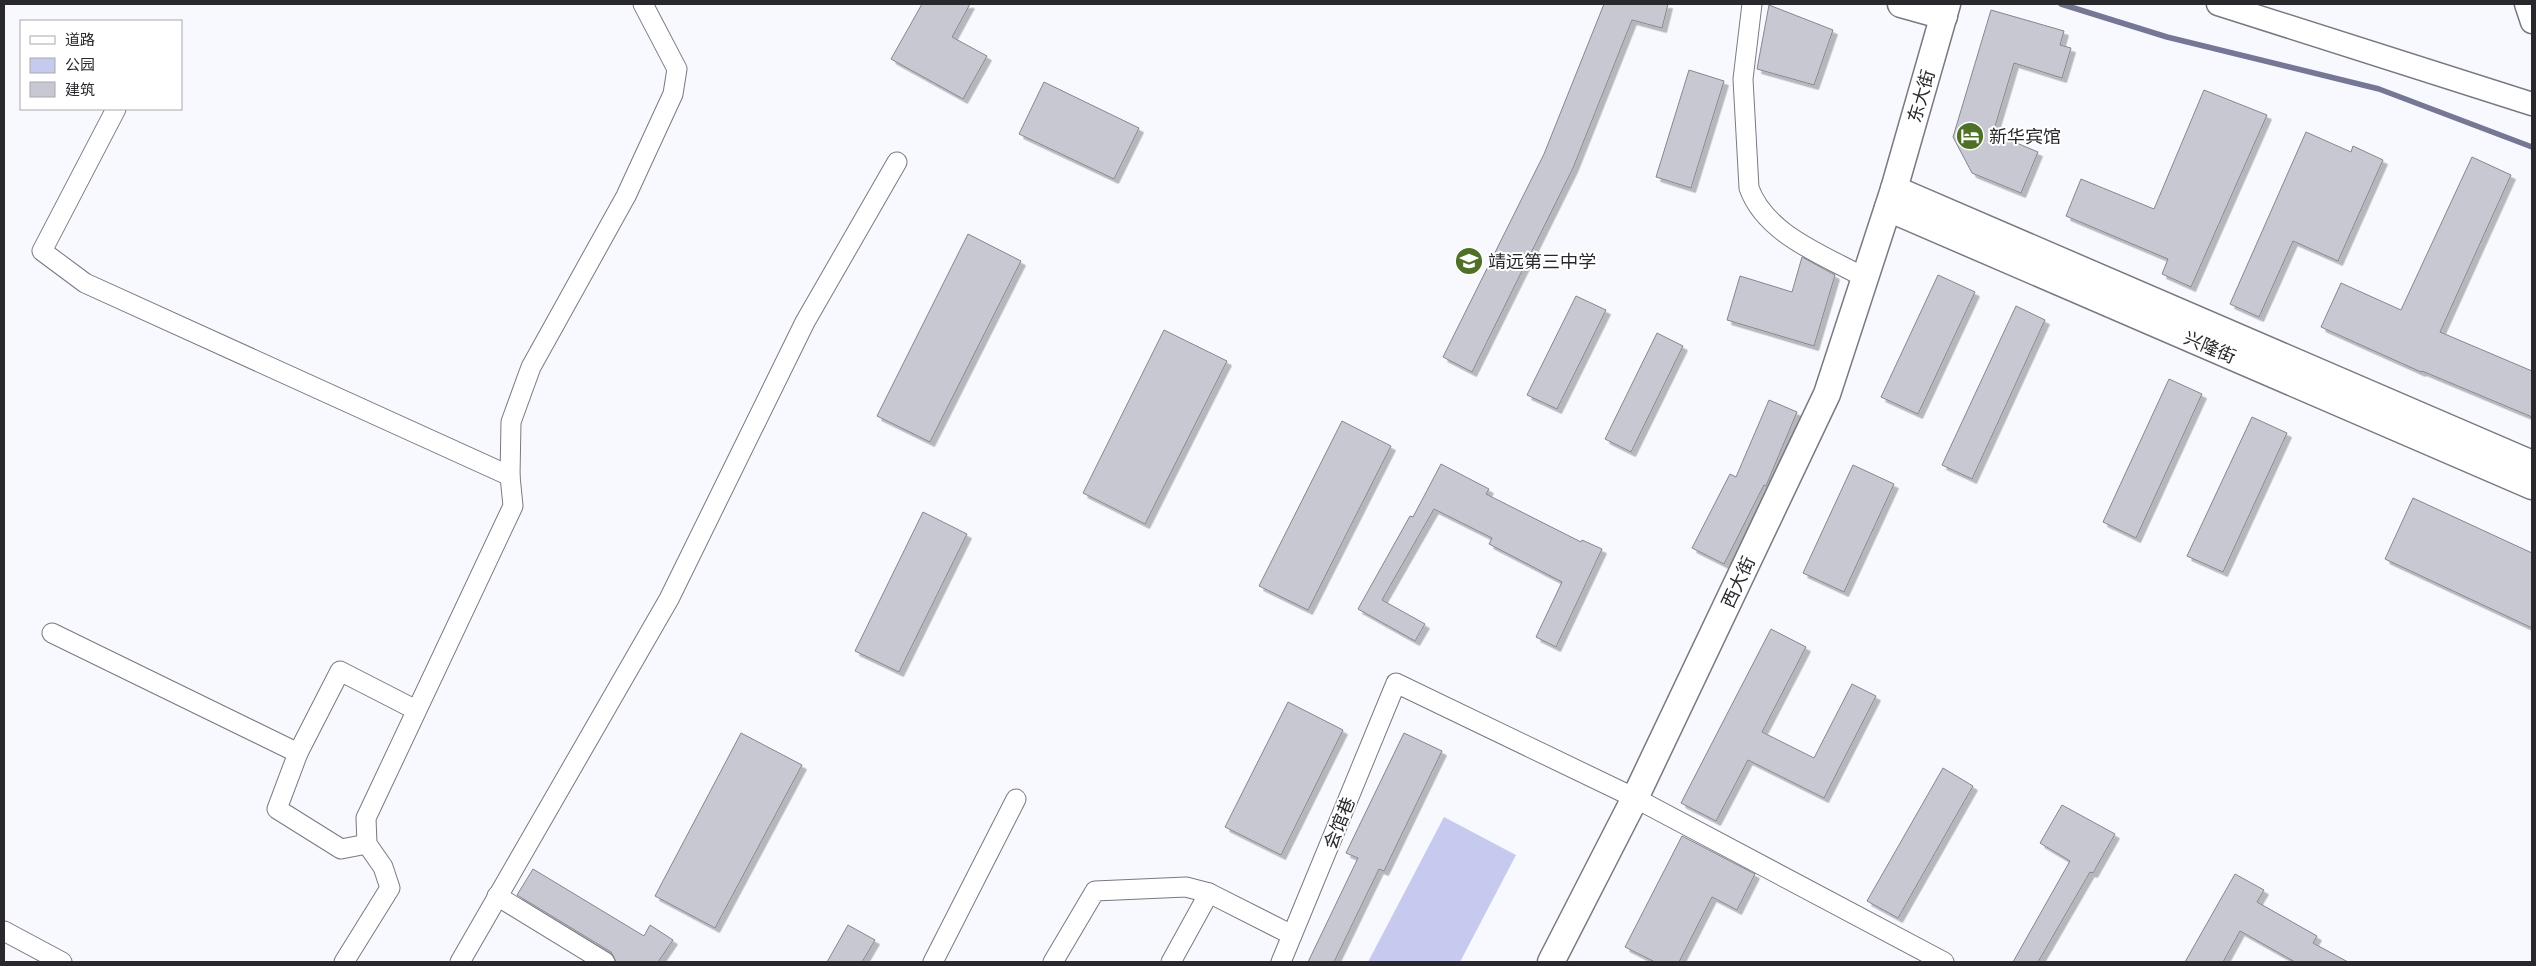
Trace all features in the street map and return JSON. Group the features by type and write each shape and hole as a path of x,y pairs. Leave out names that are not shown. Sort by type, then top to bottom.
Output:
{"main road":[{"path":"1901,4 1946,10"},
{"name":"东大街","path":"1891,198 1946,10"},
{"name":"西大街","path":"1552,962 1635,798 1827,394 1891,198"},
{"name":"兴隆街","path":"1891,198 2532,464"},
{"name":"兴隆街","path":"1891,198 2532,486"}],"street":[{"path":"344,962 390,888 383,867 367,844 366,818 513,506 510,476 511,422 531,367 626,196 673,94 677,69 643,4"},
{"path":"1752,4 1743,79 1749,188 1753,199 1758,209 1775,226 1865,278"},
{"path":"2218,4 2532,104"},
{"path":"2526,4 2532,22"},
{"path":"115,110 42,251 85,283 510,476"},
{"path":"460,962 668,600 805,322 897,162"},
{"path":"52,633 298,753"},
{"path":"367,844 341,849 277,809 298,753 340,671 416,710"},
{"name":"会馆巷","path":"1281,962 1396,683 1635,798"},
{"path":"1635,798 1944,962"},
{"path":"933,962 1016,799"},
{"path":"1053,962 1094,890 1186,887 1209,893 1292,935"},
{"path":"1171,962 1209,893"},
{"path":"497,896 605,962"},
{"path":"4,930 62,962"}],"green space":[{"path":"1444,817 1516,855 1460,962 1368,962"}],"building":[{"path":"922,4 970,4 952,37 987,56 963,99 891,59"},
{"path":"1604,4 1668,4 1662,28 1632,20 1573,168 1472,372 1443,357 1544,154"},
{"path":"1769,5 1833,30 1814,85 1757,69"},
{"path":"1991,10 2064,31 2060,45 2071,48 2062,78 2014,63 1993,133 2038,152 2021,193 1972,173 1953,137"},
{"path":"1689,70 1724,81 1691,188 1656,177"},
{"path":"1044,82 1139,128 1114,179 1019,134"},
{"path":"2204,90 2267,115 2191,287 2162,274 2168,259 2066,216 2081,179 2154,209"},
{"path":"2306,132 2351,152 2353,146 2383,160 2338,261 2293,241 2259,317 2230,304"},
{"path":"2472,157 2511,175 2440,332 2532,371 2532,417 2421,372 2321,327 2341,283 2401,310"},
{"path":"968,234 1021,261 930,442 877,416"},
{"path":"1802,257 1835,275 1814,346 1727,320 1740,276 1792,292"},
{"path":"1938,275 1975,292 1918,414 1881,397"},
{"path":"1576,296 1606,310 1557,409 1527,395"},
{"path":"2016,306 2045,320 1972,479 1942,465"},
{"path":"1164,330 1227,361 1145,524 1083,493"},
{"path":"1657,333 1683,346 1631,452 1605,439"},
{"path":"2169,379 2202,394 2136,538 2103,522"},
{"path":"1769,400 1797,412 1766,486 1764,485 1724,564 1692,548 1730,474 1736,477"},
{"path":"2252,417 2287,433 2223,572 2187,556"},
{"path":"1342,421 1391,446 1308,610 1259,586"},
{"path":"1441,464 1489,489 1486,494 1581,542 1582,540 1602,549 1556,647 1536,637 1562,582 1489,544 1492,538 1434,509 1382,600 1425,624 1415,641 1358,609 1410,516 1413,517"},
{"path":"1853,465 1894,484 1844,592 1803,573"},
{"path":"2413,498 2532,553 2532,628 2385,559"},
{"path":"923,512 967,534 899,672 855,651"},
{"path":"1771,629 1806,647 1762,732 1814,758 1852,684 1876,696 1824,798 1748,760 1716,821 1681,803"},
{"path":"1288,702 1343,730 1281,855 1225,827"},
{"path":"741,733 802,765 715,928 655,896"},
{"path":"1404,733 1442,751 1384,871 1379,869 1334,962 1308,962 1358,858 1346,853"},
{"path":"1943,768 1973,786 1898,918 1867,901"},
{"path":"2062,805 2115,834 2093,873 2090,872 2038,962 2013,962 2070,861 2040,843"},
{"path":"1682,836 1755,874 1737,910 1712,897 1679,962 1655,962 1625,947"},
{"path":"533,869 644,936 650,925 673,940 658,962 616,962 611,952 517,895"},
{"path":"2235,874 2264,890 2257,902 2317,936 2313,943 2348,962 2295,962 2240,931 2223,962 2185,962"},
{"path":"848,925 875,940 862,962 827,962"}],"waterway":[{"path":"2061,4 2167,37 2379,89 2532,147"}],"place":[{"name":"新华宾馆","path":"1970,136"},
{"name":"靖远第三中学","path":"1469,261"}]}
